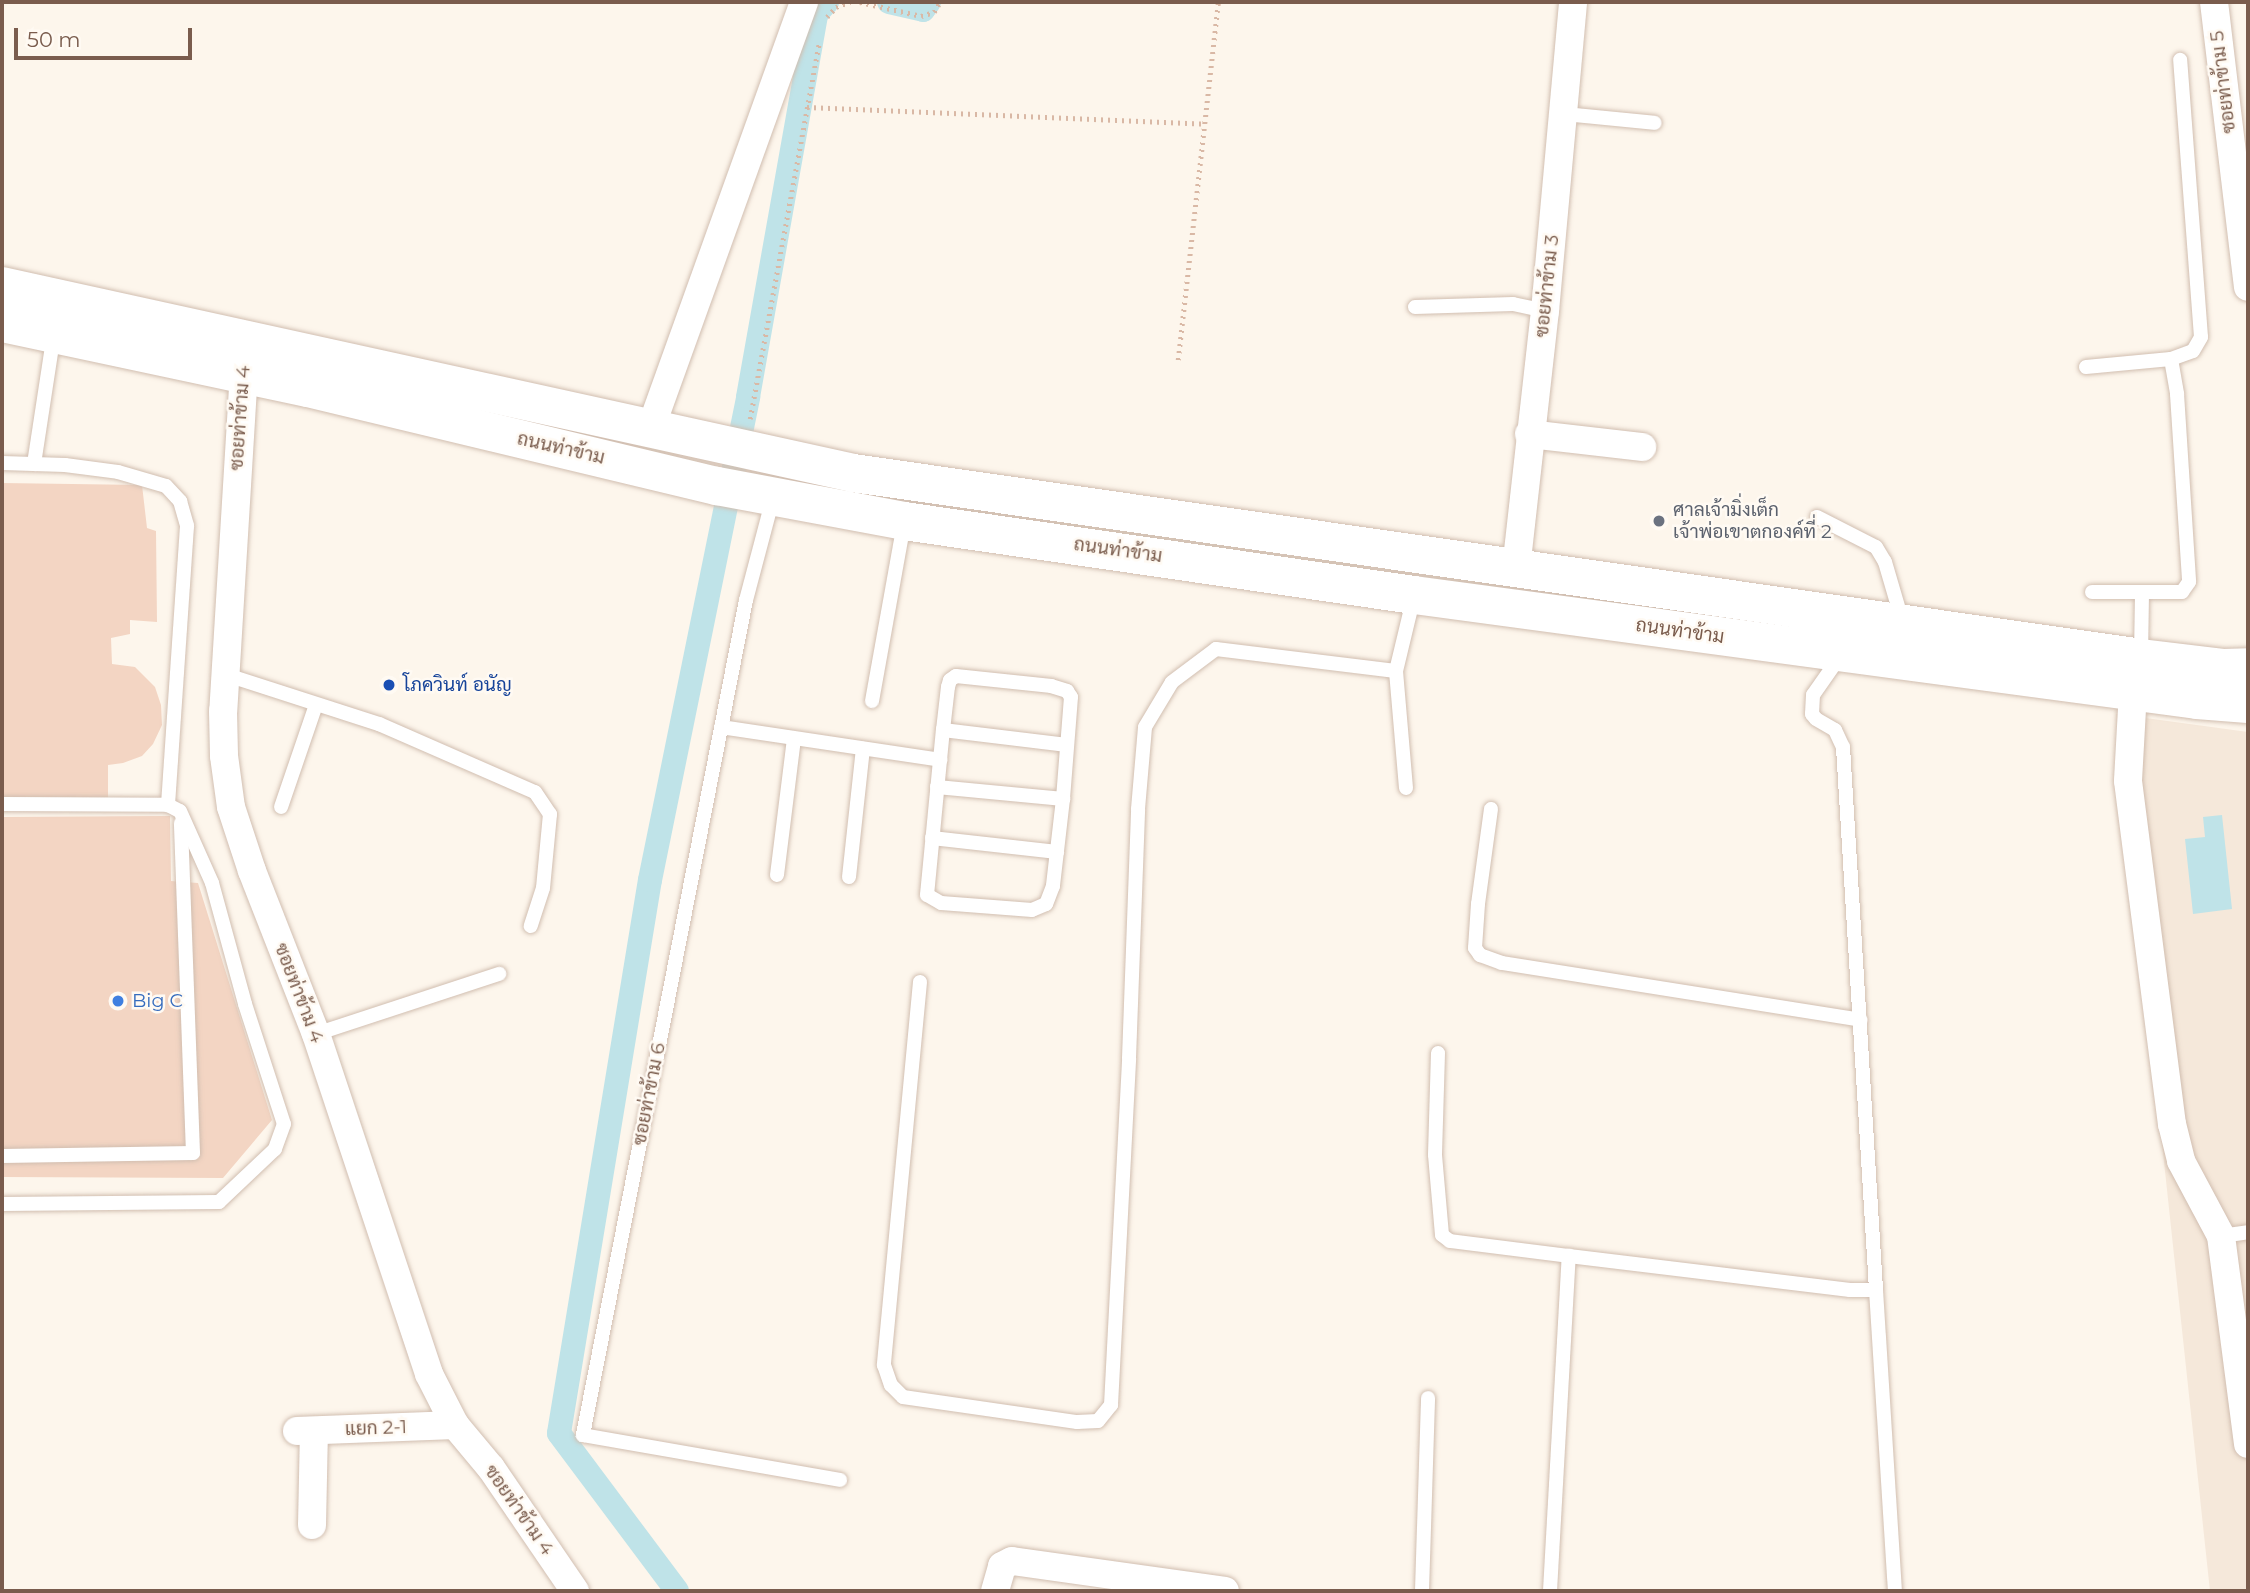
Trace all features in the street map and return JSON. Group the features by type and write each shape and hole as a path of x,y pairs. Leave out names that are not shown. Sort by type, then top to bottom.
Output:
{"street":[{"path":"650,430 804,2"},
{"name":"ซอยท่าข้าม 3","path":"1516,569 1529,434 1545,311 1573,2"},
{"name":"ซอยท่าข้าม 5","path":"2214,2 2248,287"},
{"name":"ถนนท่าข้าม","path":"2,286 244,358 717,486 904,520 1414,595 1842,653 2137,675 2248,667"},
{"name":"ถนนท่าข้าม","path":"2,323 54,334 489,391 738,450 853,473 1903,622 2137,675 2248,704"},
{"name":"ซอยท่าข้าม 4","path":"244,358 224,674 224,756 231,807 251,871 316,1034 429,1374 455,1425 491,1468 575,1591"},
{"path":"1529,434 1642,447"},
{"path":"2137,675 2128,781 2172,1124 2181,1161 2221,1236 2244,1394 2248,1444"},
{"name":"แยก 2-1","path":"312,1525 305,1431 455,1425"},
{"path":"995,1591 1002,1566 1012,1561 1215,1590"}],"lane":[{"path":"2086,366 2171,359 2193,351 2201,337 2180,60"},
{"path":"1564,114 1656,123"},
{"path":"1415,307 1513,304 1545,311"},
{"path":"34,464 54,334"},
{"path":"2092,592 2182,592 2189,582 2177,394 2171,359"},
{"path":"2,463 118,472 166,486 180,500 187,526 174,808 185,876 193,1153 2,1156"},
{"name":"ซอยท่าข้าม 6","path":"764,496 583,1435 840,1480"},
{"path":"1816,517 1848,530 1877,547 1885,562 1903,622"},
{"path":"872,701 904,520"},
{"path":"2137,675 2142,592"},
{"path":"1406,788 1396,671 1414,595"},
{"path":"920,982 884,1364 891,1385 903,1397 1077,1422 1098,1421 1104,1418 1111,1405 1129,1058 1138,809 1145,727 1171,682 1216,649 1396,671"},
{"path":"1842,653 1813,695 1812,714 1815,719 1835,730 1843,747 1895,1591"},
{"path":"224,674 379,724 535,792 544,801 550,814 543,888 531,926"},
{"path":"957,676 1051,686 1067,691 1071,697 1057,852 1050,896 1039,908 1032,910 941,902 927,895 943,730 948,687 950,680 957,676"},
{"path":"281,807 316,705"},
{"path":"721,727 941,760"},
{"path":"943,730 1067,745"},
{"path":"777,875 794,739"},
{"path":"849,877 863,749"},
{"path":"937,787 1063,799"},
{"path":"2,804 174,808"},
{"path":"2,1204 219,1202 275,1149 280,1139 284,1124 245,1004 212,883 174,808"},
{"path":"1491,809 1478,904 1475,947 1480,955 1502,963 1860,1020"},
{"path":"932,838 1057,852"},
{"path":"316,1034 499,974"},
{"path":"1438,1053 1436,1155 1442,1235 1450,1241 1850,1290 1876,1290"},
{"path":"2221,1236 2248,1232"},
{"path":"1550,1591 1569,1256"},
{"path":"1422,1591 1428,1398"}],"path":[{"path":"823,27 836,7 850,2"},
{"path":"860,2 921,16 934,12 940,2"},
{"path":"1178,360 1218,2"},
{"path":"738,450 820,36"},
{"path":"807,107 1206,124"}],"shaded area":[{"path":"2116,714 2248,732 2248,1591 2210,1591"}],"water":[{"path":"2222,815 2232,909 2193,914 2185,839 2205,837 2203,817"}],"building":[{"path":"2,483 142,485 147,528 156,531 157,622 130,620 130,634 111,638 112,664 135,667 155,687 161,705 162,725 153,744 142,756 108,765 108,798 2,797"},
{"name":"Big C","path":"170,816 171,881 198,883 272,1120 223,1178 2,1177 2,817"}],"waterway":[{"path":"677,1591 559,1433 650,880 748,397 816,14 827,2"},
{"path":"889,2 923,10 929,2"}],"place":[{"name":"ศาลเจ้ามิ่งเต็ก เจ้าพ่อเขาตกองค์ที่ 2","path":"1659,521"},
{"name":"โภควินท์ อนัญ","path":"389,685"},
{"name":"Big C","path":"118,1001"}]}
